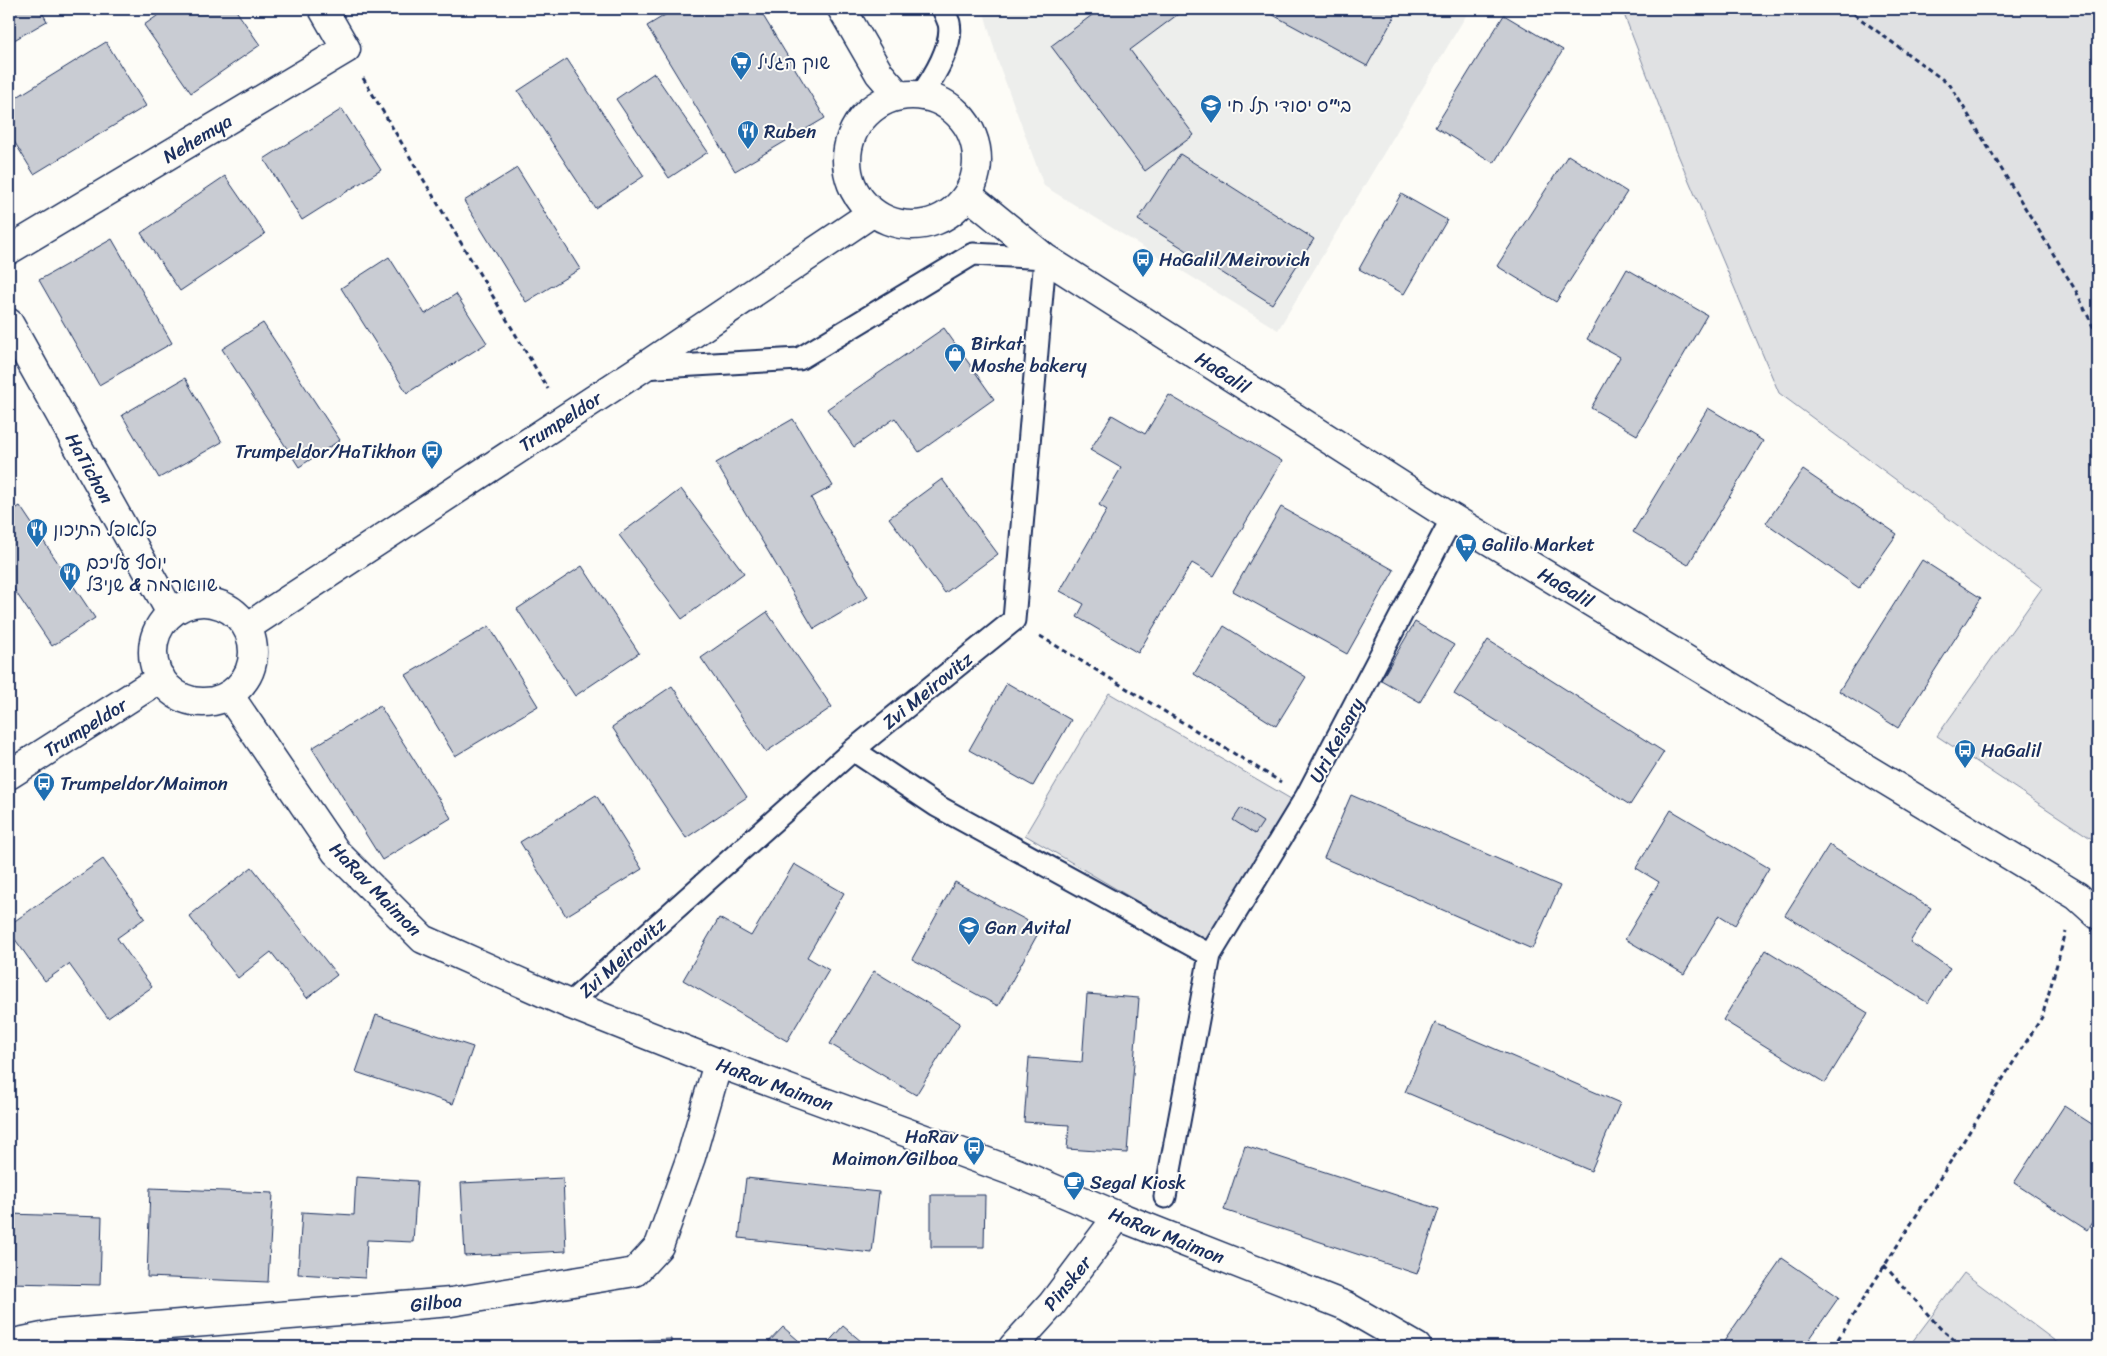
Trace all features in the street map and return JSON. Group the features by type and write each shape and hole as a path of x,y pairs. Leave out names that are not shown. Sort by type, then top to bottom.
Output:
{"street":[{"path":"323,9 346,49"},
{"path":"842,9 879,73 910,95 942,102 960,115 972,132 978,153 976,175 968,195 954,211 934,222 913,226 892,223 872,213 857,197 848,178 846,156 851,135 862,116 879,103 910,95"},
{"name":"Nehemya","path":"9,250 346,49"},
{"name":"HaGalil","path":"968,195 1045,258 1452,518 2077,896 2098,915"},
{"name":"Trumpeldor","path":"247,627 642,368 872,213"},
{"name":"HaTichon","path":"9,322 171,613"},
{"path":"198,602 212,602 227,607 247,627 254,652 252,665 248,677 230,695 218,700 192,701 179,696 160,678 155,666 154,644 161,624 171,613 184,606 198,602"},
{"name":"Trumpeldor","path":"9,775 160,678"},
{"name":"HaRav Maimon","path":"230,695 336,852 423,939 569,1004 718,1063 1017,1173 1118,1216 1346,1306 1417,1347"},
{"name":"Gilboa","path":"9,1344 57,1334 451,1302 635,1272 659,1246 691,1157 718,1063"},
{"name":"Pinsker","path":"1013,1347 1052,1304 1118,1216"}],"lane":[{"path":"910,95 936,74 945,51 949,25 943,9"},
{"path":"642,368 799,358 973,254 1045,258 1014,620"},
{"name":"Uri Keisary","path":"1165,1197 1210,956 1306,797 1452,518"},
{"name":"Zvi Meirovitz","path":"569,1004 853,750 1014,620"},
{"path":"853,750 937,806 1210,956"}],"path":[{"path":"1847,9 1950,85 2076,291 2098,337"},
{"path":"346,49 565,417"},
{"path":"1014,620 1306,797"},
{"path":"1833,1347 2042,1017 2077,896"},
{"path":"1884,1265 1940,1328 1962,1347"}],"shaded area":[{"name":"בי\"ס יסודי תל חי","path":"983,9 1470,9 1278,330 1044,186 998,62"},
{"path":"1622,9 2098,9 2098,843 1937,736 2042,588 1779,393 1676,150"},
{"path":"1109,693 1291,799 1206,942 1025,835"},
{"path":"1964,1273 2063,1347 1919,1347 1912,1342"}],"building":[{"path":"9,9 40,9 47,21 9,43"},
{"path":"167,9 235,9 260,45 191,93 144,25"},
{"name":"שוק הגליל","path":"675,9 759,9 825,118 735,171 647,26"},
{"path":"1100,9 1185,9 1130,50 1194,135 1145,171 1051,46"},
{"path":"1262,9 1391,9 1397,12 1367,66"},
{"path":"1504,15 1563,50 1494,163 1435,127"},
{"path":"106,42 146,106 34,174 9,133 9,102"},
{"path":"567,59 644,176 595,208 518,91"},
{"path":"654,73 708,152 669,178 616,99"},
{"path":"342,109 381,170 302,220 264,159"},
{"path":"1180,154 1314,239 1272,304 1138,220"},
{"path":"1568,155 1627,192 1556,302 1497,266"},
{"path":"517,168 580,269 526,302 464,201"},
{"path":"225,176 265,234 180,291 141,233"},
{"path":"1401,194 1447,220 1404,294 1359,269"},
{"path":"112,239 172,343 99,385 39,280"},
{"path":"389,257 425,314 456,294 487,343 407,393 341,288"},
{"path":"1627,269 1707,315 1637,435 1591,408 1620,357 1587,339"},
{"path":"263,323 340,440 299,467 222,349"},
{"path":"944,328 994,399 919,452 895,418 854,447 827,409"},
{"path":"185,378 222,442 159,478 122,415"},
{"path":"1169,395 1282,461 1214,576 1192,563 1138,653 1077,617 1084,604 1060,591 1107,510 1099,505 1121,468 1090,450 1112,415 1145,434"},
{"path":"1708,408 1763,441 1688,565 1633,532"},
{"path":"793,419 833,486 811,498 868,597 814,629 716,463"},
{"path":"1803,470 1897,534 1859,588 1766,523"},
{"path":"942,479 998,554 945,593 889,518"},
{"path":"681,489 744,573 682,619 619,535"},
{"path":"20,506 95,618 52,646 9,582 9,513"},
{"path":"1281,507 1394,570 1347,654 1233,591"},
{"path":"1922,560 1981,598 1898,728 1839,691"},
{"path":"582,566 639,653 575,696 517,609"},
{"path":"767,612 832,707 766,752 701,658"},
{"path":"1415,622 1454,645 1420,702 1381,680"},
{"path":"489,626 538,706 455,756 406,675"},
{"path":"1224,626 1306,677 1276,726 1194,674"},
{"path":"1488,640 1664,752 1630,805 1454,694"},
{"path":"1007,683 1071,720 1033,786 969,750"},
{"path":"672,686 747,797 686,838 612,727"},
{"path":"380,706 451,818 382,860 312,748"},
{"path":"596,795 642,869 566,916 520,842"},
{"path":"1351,795 1560,886 1532,949 1324,858"},
{"path":"1241,808 1263,822 1255,834 1233,820"},
{"path":"1671,810 1769,868 1735,925 1719,915 1684,974 1625,939 1659,882 1636,868"},
{"path":"1829,845 1931,908 1910,942 1950,968 1928,1003 1785,915"},
{"path":"103,859 145,918 117,938 152,987 108,1018 69,964 45,981 9,931 9,925"},
{"path":"794,864 844,893 807,957 829,970 787,1041 683,980 719,918 751,936"},
{"path":"252,867 337,975 307,998 271,952 238,978 189,916"},
{"path":"955,882 1041,928 998,1006 912,959"},
{"path":"1766,950 1868,1013 1825,1083 1723,1020"},
{"path":"874,971 960,1023 916,1095 830,1044"},
{"path":"1087,994 1139,998 1127,1153 1067,1149 1069,1125 1024,1122 1029,1058 1082,1062"},
{"path":"376,1015 473,1047 453,1104 356,1072"},
{"path":"1435,1023 1620,1103 1591,1171 1405,1092"},
{"path":"2064,1106 2098,1128 2098,1213 2087,1230 2014,1183"},
{"path":"1245,1146 1439,1209 1417,1274 1224,1210"},
{"path":"356,1177 417,1181 413,1242 367,1240 365,1278 298,1274 302,1212 354,1215"},
{"path":"563,1178 566,1251 465,1256 461,1183"},
{"path":"746,1178 879,1192 872,1253 739,1238"},
{"path":"150,1188 273,1193 268,1282 147,1277"},
{"path":"931,1195 985,1195 984,1247 931,1247"},
{"path":"9,1214 102,1217 100,1285 9,1283"},
{"path":"1782,1258 1839,1297 1804,1347 1720,1347"},
{"path":"843,1326 868,1347 824,1347"},
{"path":"783,1327 806,1347 764,1347"},
{"path":"671,1339 671,1347 557,1347 557,1344"},
{"path":"1149,1340 1206,1347 1148,1347"}],"place":[{"name":"שוק הגליל","path":"741,81"},
{"name":"בי\"ס יסודי תל חי","path":"1211,124"},
{"name":"Ruben","path":"748,150"},
{"name":"HaGalil/Meirovich","path":"1143,278"},
{"name":"Birkat Moshe bakery","path":"955,373"},
{"name":"Trumpeldor/HaTikhon","path":"432,470"},
{"name":"פלאפל התיכון","path":"37,548"},
{"name":"Galilo Market","path":"1466,563"},
{"name":"יוסף עליכם שווארמה & שניצל","path":"70,592"},
{"name":"HaGalil","path":"1965,769"},
{"name":"Trumpeldor/Maimon","path":"44,802"},
{"name":"Gan Avital","path":"969,946"},
{"name":"HaRav Maimon/Gilboa","path":"974,1166"},
{"name":"Segal Kiosk","path":"1074,1201"}]}
